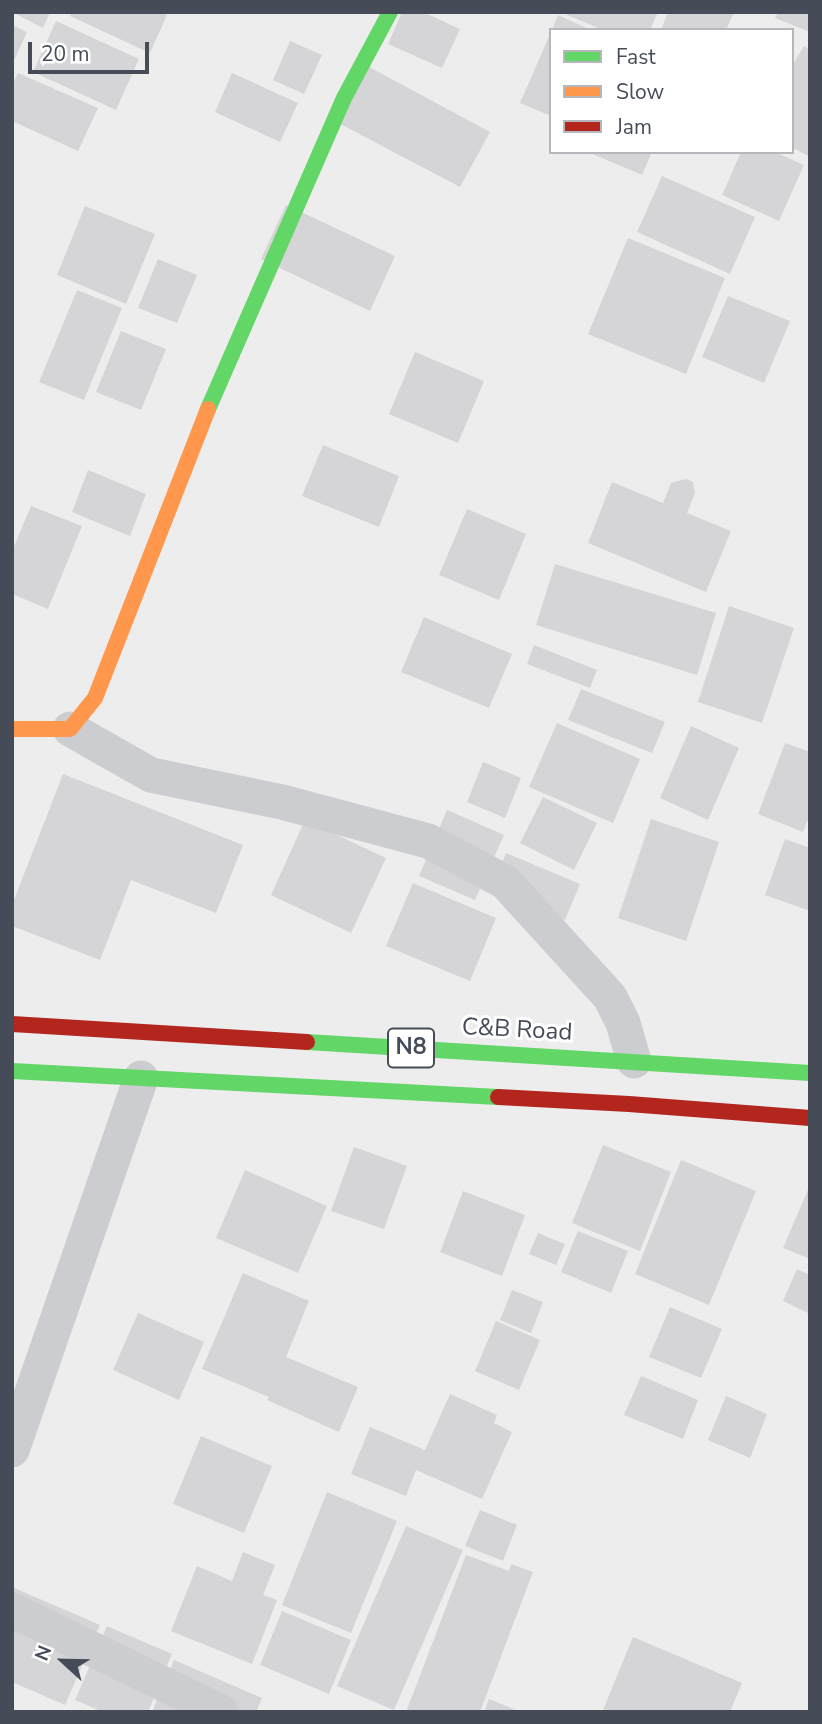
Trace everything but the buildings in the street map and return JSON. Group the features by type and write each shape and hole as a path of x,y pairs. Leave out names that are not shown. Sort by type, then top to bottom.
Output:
{"main road":[{"path":"12,729 70,729 95,698 192,446 344,98 390,12"},
{"name":"C&B Road","path":"12,1024 810,1073"},
{"name":"N8","path":"12,1071 629,1104 810,1118"}],"street":[{"path":"70,729 151,775 282,802 428,841 505,882 610,997 623,1023 635,1061"},
{"path":"12,1450 141,1078"},
{"path":"12,1610 221,1712"}],"traffic: fast":[{"path":"208,409 344,98 390,12"},
{"path":"307,1042 810,1073"},
{"path":"12,1071 498,1097"}],"traffic: slow":[{"path":"12,729 70,729 95,698 208,409"}],"traffic: jam":[{"path":"12,1024 307,1042"},
{"path":"498,1097 810,1118"}]}
